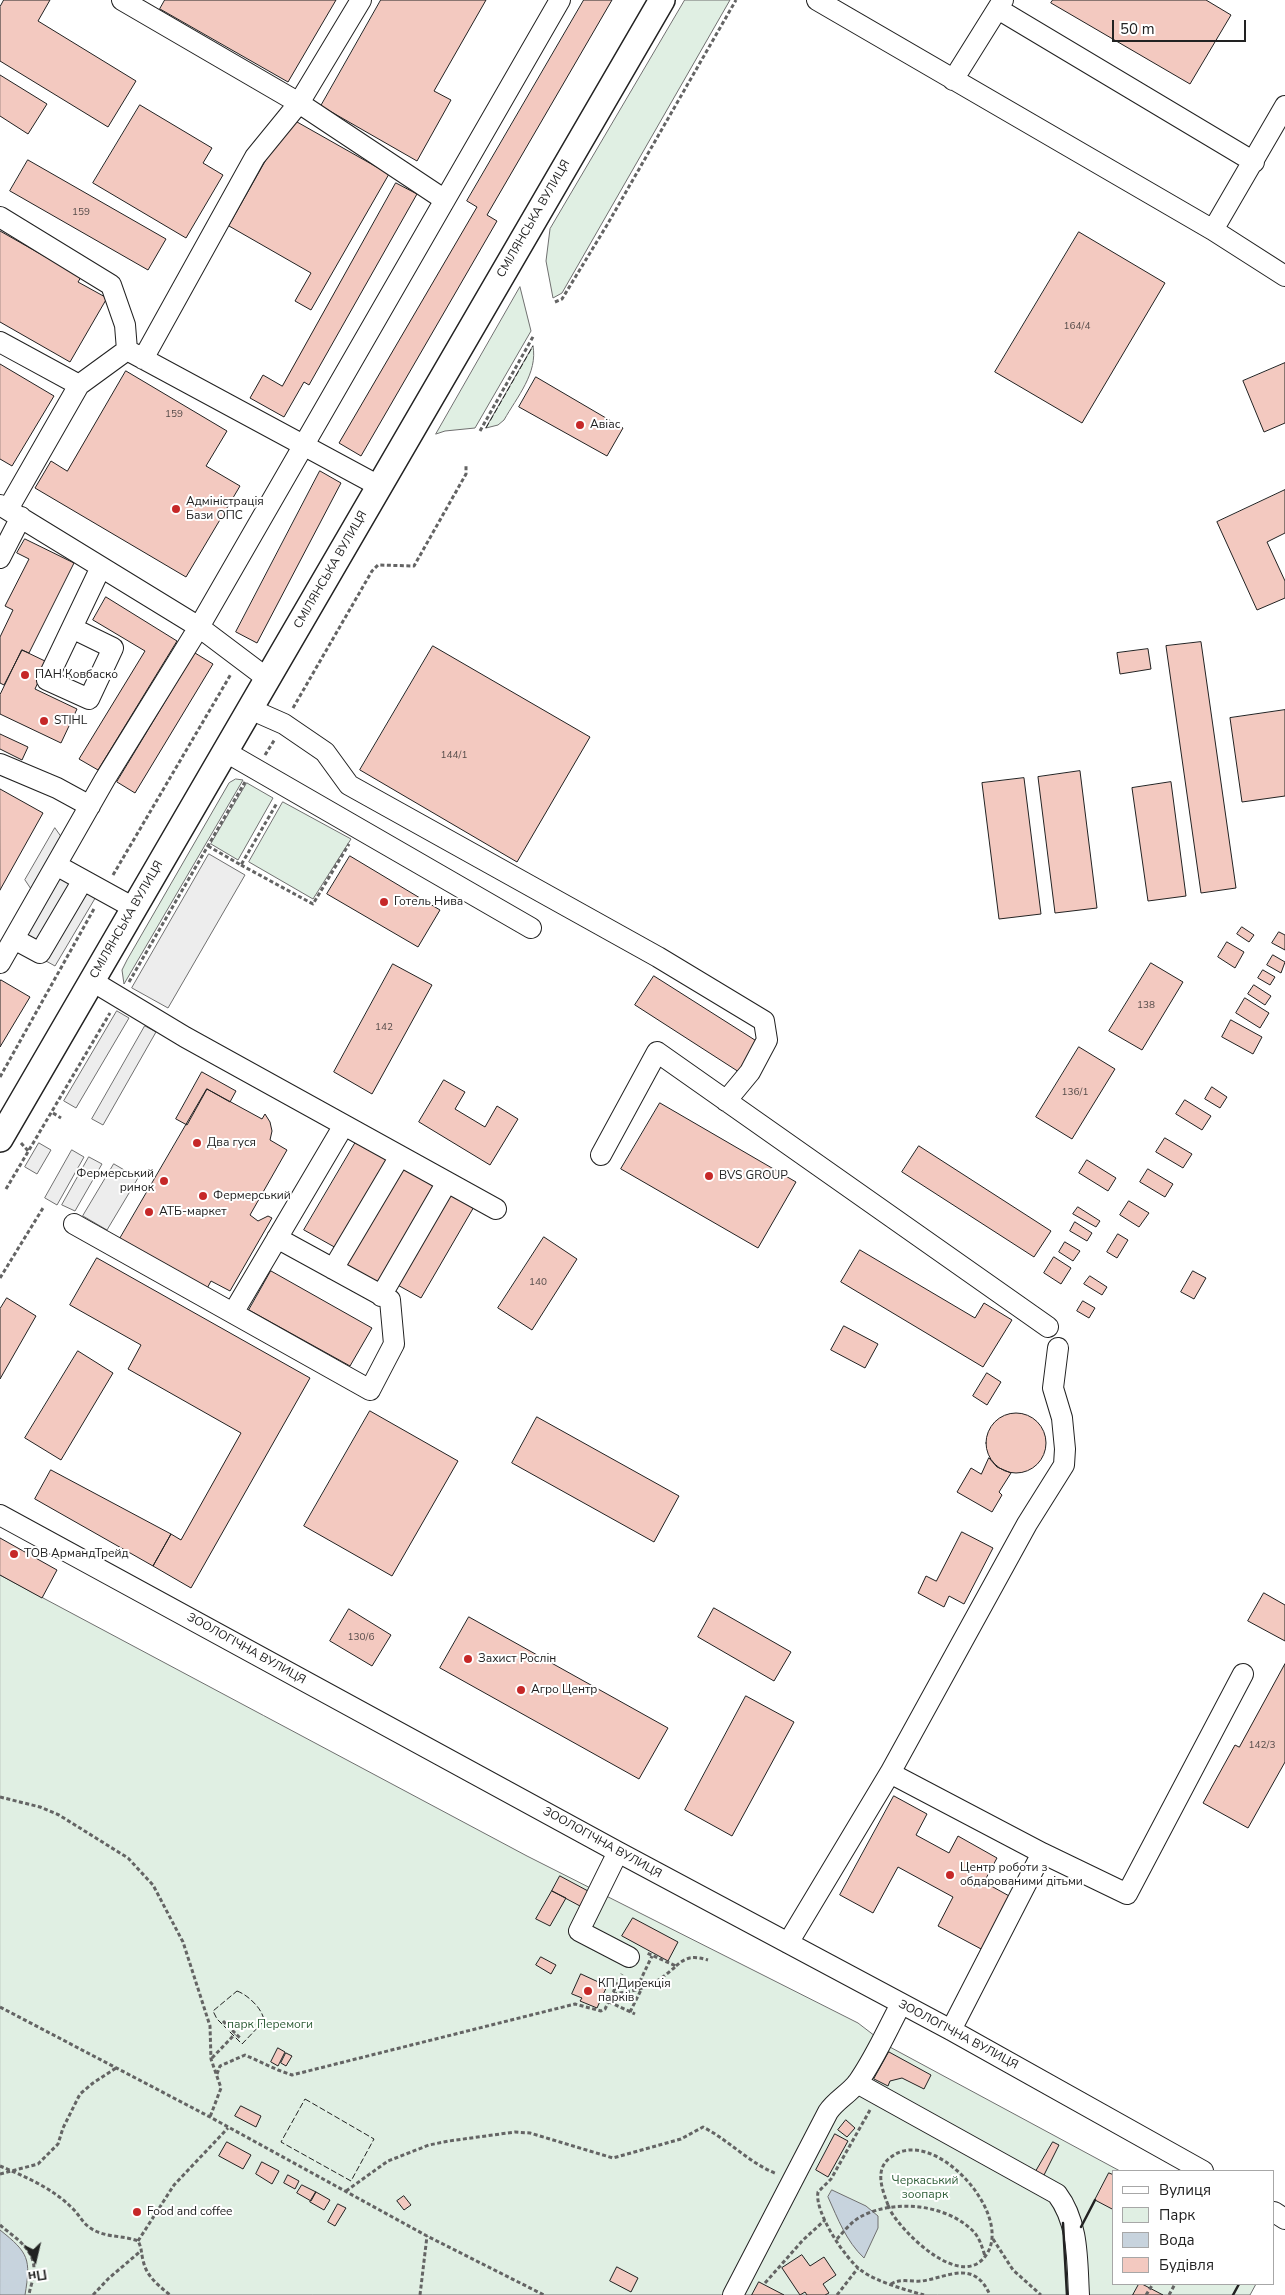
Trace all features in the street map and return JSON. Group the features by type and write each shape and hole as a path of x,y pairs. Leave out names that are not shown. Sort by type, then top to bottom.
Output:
{"main road":[{"name":"СМІЛЯНСЬКА ВУЛИЦЯ","path":"0,1140 662,0"}],"street":[{"path":"122,0 299,103 445,200"},
{"path":"0,558 10,510 79,385 135,354 255,157 299,103 361,0"},
{"path":"0,963 90,806 198,627 560,0"},
{"path":"817,0 1213,230 1285,276"},
{"path":"953,80 1001,4 1254,162"},
{"path":"1213,230 1285,106"},
{"path":"0,217 111,285 135,354 379,486"},
{"path":"0,342 79,385"},
{"path":"10,510 198,627 268,679"},
{"path":"72,628 101,567"},
{"path":"250,709 284,724 325,752 349,785 658,957 764,1021 767,1040 750,1072 726,1101"},
{"path":"226,752 531,928"},
{"path":"0,764 57,788 90,806"},
{"path":"56,865 134,908"},
{"path":"14,939 40,953 84,880"},
{"path":"92,981 185,1037 496,1209"},
{"path":"602,1155 657,1052 1048,1327"},
{"path":"233,1313 344,1125"},
{"path":"333,1269 400,1156"},
{"path":"381,1296 447,1182"},
{"path":"74,1224 370,1390 394,1344 390,1300 277,1238"},
{"path":"788,1944 890,1773 1027,1524 1064,1466 1065,1450 1062,1418 1053,1388 1058,1348"},
{"name":"ЗООЛОГІЧНА ВУЛИЦЯ","path":"0,1515 618,1852 951,2030 1201,2170"},
{"path":"890,1773 1042,1853 1126,1894 1243,1674"},
{"path":"618,1852 579,1931 629,1957"},
{"path":"951,2030 1042,1853"},
{"path":"733,2295 828,2112 836,2101 857,2083 872,2060 901,2004"},
{"path":"857,2083 1058,2194 1073,2226 1079,2295"}],"path":[{"path":"555,302 562,299 607,225 736,0"},
{"path":"480,431 534,335"},
{"path":"6,1189 53,1113 245,782 256,770 284,724 372,571 378,565 414,566 466,474 466,465"},
{"path":"0,1077 103,891 240,658"},
{"path":"241,865 287,787"},
{"path":"208,846 313,904 359,828"},
{"path":"53,1113 61,1118"},
{"path":"0,1278 44,1208"},
{"path":"0,1797 40,1807 59,1815 128,1858 147,1878 169,1912 183,1942 210,2026 211,2059 221,2088 210,2117"},
{"path":"217,2074 220,2066 245,2055 278,2070 292,2074 576,2004 601,2011 605,2009 609,2002 633,1947 676,1966"},
{"path":"630,2012 643,1988 641,1979 652,1956"},
{"path":"613,1994 643,1988 659,1982 676,1966 690,1957 696,1956 708,1960"},
{"path":"609,2002 635,2014"},
{"path":"0,2007 210,2117 427,2236 544,2295"},
{"path":"222,2021 240,2038"},
{"path":"211,2059 235,2034"},
{"path":"0,2174 38,2164 58,2144 62,2128 80,2094 92,2083 116,2068"},
{"path":"877,2094 833,2177 818,2192 818,2204 825,2220 858,2268 864,2273 924,2295"},
{"path":"346,2191 388,2161 429,2145 515,2132 530,2133 613,2158 676,2141 703,2127 724,2139 749,2160 775,2173 795,2178"},
{"path":"138,2241 174,2185 228,2128"},
{"path":"967,2268 946,2261 921,2247 902,2228 890,2210 881,2181 883,2165 888,2158 899,2151 909,2148 917,2149 947,2163 958,2172 972,2186 988,2215 993,2239 1013,2270 1041,2295"},
{"path":"0,2166 37,2183 71,2206 90,2228 111,2236 138,2241 142,2250 143,2261 151,2280 170,2295"},
{"path":"837,2239 856,2220 871,2212 893,2207 920,2208 947,2215 967,2227 979,2239 986,2256"},
{"path":"764,2283 803,2240 825,2220"},
{"path":"0,2225 28,2248 34,2272 29,2295"},
{"path":"420,2295 427,2236"},
{"path":"962,2272 979,2263 986,2256 993,2239"},
{"path":"93,2295 109,2278 142,2250"},
{"path":"837,2295 858,2268"},
{"path":"891,2284 897,2281 926,2280 952,2272 962,2272 979,2280 990,2295"}],"green space":[{"path":"685,0 730,0 562,293 553,298 546,261 550,229"},
{"path":"520,287 531,331 475,428 445,431 436,434"},
{"path":"533,346 532,366 520,394 504,420 498,425 486,428"},
{"path":"236,779 243,780 124,984 122,970 127,960 229,783"},
{"path":"247,783 273,798 238,860 211,844"},
{"path":"283,802 351,839 313,899 249,862"},
{"name":"парк Перемоги","path":"0,1575 527,1856 858,2023 888,2046 1118,2170 1112,2170 1112,2285 1255,2285 1250,2295 0,2295"}],"shaded area":[{"path":"55,828 62,838 31,889 25,880"},
{"path":"209,854 245,875 168,1008 132,988"},
{"path":"59,878 97,895 55,966 19,946"},
{"path":"117,1011 129,1018 76,1108 64,1101"},
{"path":"145,1026 156,1032 103,1125 92,1119"},
{"path":"39,1143 51,1150 37,1174 25,1167"},
{"path":"72,1150 84,1157 57,1205 45,1198"},
{"path":"89,1157 102,1164 75,1211 62,1205"},
{"path":"114,1164 138,1178 107,1230 83,1216"}],"water":[{"path":"832,2190 866,2206 878,2216 878,2228 864,2258 847,2237 839,2221 828,2197"},
{"path":"0,2230 17,2245 26,2258 28,2273 25,2295 0,2295"}],"building":[{"path":"4,0 50,0 38,21 136,81 108,127 0,61 0,7"},
{"path":"165,0 336,0 288,82 160,9"},
{"path":"381,0 486,0 434,91 451,100 417,161 321,106"},
{"path":"584,0 612,0 487,215 497,221 361,456 339,443 477,207 467,201"},
{"path":"1053,0 1206,0 1231,15 1190,84 1051,3"},
{"path":"0,75 47,104 28,134 0,116"},
{"path":"140,105 212,148 203,163 223,175 186,238 93,183"},
{"path":"290,118 389,174 311,310 295,301 311,273 229,226"},
{"path":"28,160 166,239 148,270 10,191"},
{"path":"396,183 417,194 309,385 304,382 284,417 250,398 263,375 282,386"},
{"path":"0,231 81,277 78,282 107,298 70,362 0,322"},
{"path":"1079,232 1165,283 1082,423 995,372"},
{"path":"1285,363 1285,423 1264,432 1243,381"},
{"path":"0,364 54,396 12,466 0,459"},
{"path":"126,371 227,431 206,466 240,486 186,577 35,488 51,461 67,471"},
{"path":"536,377 623,428 607,456 519,407"},
{"path":"320,471 341,483 257,643 236,632"},
{"path":"1285,490 1285,533 1267,542 1285,581 1285,598 1257,610 1217,522"},
{"path":"25,539 74,563 29,653 22,650 4,685 0,683 0,637 13,610 5,606 29,559 17,553"},
{"path":"106,597 177,641 98,770 79,759 145,651 93,620"},
{"path":"1201,642 1236,888 1201,893 1166,646"},
{"path":"433,646 590,737 517,862 360,770"},
{"path":"1148,649 1151,669 1120,674 1117,653"},
{"path":"22,650 47,662 35,689 77,709 61,743 0,714 0,695"},
{"path":"195,653 213,664 135,793 117,782"},
{"path":"1285,710 1285,796 1242,802 1230,718"},
{"path":"0,734 28,747 22,760 0,749"},
{"path":"1080,771 1097,908 1055,913 1038,777"},
{"path":"1024,778 1041,914 999,919 982,783"},
{"path":"1171,782 1186,896 1148,901 1132,788"},
{"path":"0,789 43,813 0,890"},
{"name":"Готель Нива","path":"350,856 440,910 418,947 327,894"},
{"path":"1242,927 1254,935 1249,942 1237,934"},
{"path":"1279,932 1285,935 1285,950 1272,943"},
{"path":"1227,942 1244,952 1235,968 1218,957"},
{"path":"1273,955 1285,962 1281,973 1267,965"},
{"path":"1151,963 1183,982 1142,1050 1109,1031"},
{"path":"393,964 432,985 372,1094 334,1072"},
{"path":"1263,970 1275,977 1270,985 1258,978"},
{"path":"654,976 758,1042 739,1072 635,1005"},
{"path":"1,980 30,997 0,1047 0,982"},
{"path":"1254,985 1271,996 1265,1005 1248,994"},
{"path":"1245,998 1269,1013 1260,1028 1236,1013"},
{"path":"1231,1020 1262,1037 1253,1054 1222,1037"},
{"path":"1079,1047 1115,1069 1072,1139 1036,1117"},
{"path":"202,1072 236,1091 230,1102 207,1089 187,1125 176,1119"},
{"path":"444,1080 465,1092 455,1109 485,1127 497,1106 518,1119 490,1165 419,1122"},
{"path":"1212,1087 1227,1097 1220,1108 1205,1099"},
{"name":"Фермерський","path":"207,1089 262,1119 265,1114 270,1122 272,1131 270,1140 287,1150 250,1215 258,1221 268,1216 272,1218 230,1291 211,1281 203,1296 118,1242"},
{"path":"1185,1100 1211,1116 1202,1130 1176,1114"},
{"name":"BVS GROUP","path":"660,1103 796,1182 758,1248 621,1169"},
{"path":"1165,1138 1192,1154 1183,1168 1156,1152"},
{"path":"357,1140 390,1159 338,1249 304,1230"},
{"path":"919,1146 1051,1231 1034,1257 902,1172"},
{"path":"1087,1160 1116,1178 1108,1191 1079,1173"},
{"path":"403,1166 437,1186 378,1287 344,1268"},
{"path":"1148,1169 1173,1184 1165,1197 1140,1182"},
{"path":"448,1189 475,1205 421,1298 394,1283"},
{"path":"1129,1201 1149,1213 1139,1227 1120,1215"},
{"path":"1078,1207 1100,1221 1096,1227 1073,1214"},
{"path":"1075,1222 1092,1233 1087,1241 1070,1231"},
{"path":"1118,1234 1128,1240 1117,1258 1107,1252"},
{"path":"544,1237 577,1259 532,1330 498,1308"},
{"path":"1065,1242 1080,1251 1073,1261 1059,1252"},
{"path":"860,1250 975,1318 984,1303 1012,1320 983,1367 841,1282"},
{"path":"1054,1257 1071,1268 1061,1284 1044,1273"},
{"path":"97,1258 310,1378 191,1588 153,1566 171,1534 181,1540 241,1433 128,1369 141,1345 70,1305"},
{"path":"271,1271 372,1328 350,1366 249,1310"},
{"path":"1193,1271 1206,1278 1194,1299 1181,1292"},
{"path":"1090,1276 1107,1287 1102,1295 1084,1284"},
{"path":"7,1298 36,1316 0,1379 0,1309"},
{"path":"1083,1301 1095,1308 1089,1318 1077,1311"},
{"path":"844,1326 878,1344 865,1368 831,1350"},
{"path":"78,1351 113,1373 61,1460 25,1438"},
{"path":"987,1373 1001,1382 987,1405 973,1396"},
{"path":"370,1411 458,1461 392,1576 304,1526"},
{"path":"1010,1413 1022,1413 1038,1421 1044,1431 1046,1443 1044,1455 1038,1465 1022,1473 1010,1473 994,1465 986,1449 986,1437 994,1421"},
{"path":"537,1417 679,1496 654,1542 512,1463"},
{"path":"989,1458 997,1467 1011,1473 999,1492 1002,1495 992,1512 957,1492 971,1468 981,1474"},
{"path":"51,1470 171,1534 153,1566 35,1499"},
{"path":"962,1532 993,1548 964,1604 949,1596 944,1607 918,1593 926,1576 936,1581"},
{"name":"ТОВ АрмандТрейд","path":"0,1538 57,1570 42,1598 0,1575"},
{"path":"1264,1593 1285,1605 1285,1641 1248,1621"},
{"path":"714,1608 791,1652 774,1681 698,1637"},
{"path":"349,1609 391,1635 372,1666 330,1641"},
{"path":"469,1617 668,1728 639,1779 440,1668"},
{"path":"1285,1664 1285,1762 1248,1828 1203,1803 1235,1745 1239,1747"},
{"path":"746,1696 794,1722 732,1836 685,1810"},
{"name":"Центр роботи з обдарованими дітьми","path":"894,1796 927,1814 916,1835 949,1853 958,1836 997,1858 984,1882 1011,1897 983,1950 938,1926 953,1897 898,1867 873,1913 840,1895"},
{"path":"560,1876 588,1891 580,1906 552,1891"},
{"path":"552,1891 566,1898 550,1926 536,1919"},
{"path":"633,1918 678,1942 668,1961 622,1936"},
{"path":"541,1957 556,1965 551,1974 536,1965"},
{"path":"581,1974 607,1986 597,2008 580,2001 582,1998 572,1994"},
{"path":"278,2048 285,2052 278,2066 271,2062"},
{"path":"889,2052 931,2075 924,2089 902,2078 890,2081 888,2086 874,2079"},
{"path":"286,2053 292,2056 286,2066 281,2063"},
{"path":"241,2106 261,2116 256,2127 235,2116"},
{"path":"846,2120 855,2128 847,2137 838,2130"},
{"path":"835,2134 848,2141 828,2177 816,2170"},
{"path":"227,2142 251,2155 243,2169 219,2156"},
{"path":"1053,2142 1059,2145 1043,2177 1035,2173"},
{"path":"262,2162 279,2171 272,2184 256,2174"},
{"path":"1109,2173 1112,2174 1112,2209 1095,2200"},
{"path":"288,2175 299,2181 295,2189 284,2183"},
{"path":"302,2185 316,2192 311,2201 297,2193"},
{"path":"316,2192 330,2200 324,2210 310,2202"},
{"path":"404,2196 411,2205 404,2210 397,2201"},
{"path":"338,2204 346,2208 335,2226 328,2222"},
{"path":"802,2255 810,2266 824,2257 836,2275 823,2284 829,2293 825,2295 807,2295 805,2292 800,2295 782,2268"},
{"path":"617,2267 638,2278 631,2292 610,2281"},
{"path":"759,2282 784,2295 752,2295"},
{"path":"1138,2285 1144,2285 1163,2295 1133,2295"}],"fence":[{"path":"486,428 533,346"},
{"path":"237,1991 254,2003 261,2012 264,2021 242,2044 217,2019 213,2011 237,1991"},
{"path":"305,2099 374,2139 351,2181 281,2142 305,2099"}],"wall":[{"path":"1081,2227 1095,2200"},
{"path":"1063,2223 1067,2295"},
{"path":"1233,2295 1238,2285"}],"place":[{"name":"Авіас","path":"580,425"},
{"name":"Адміністрація Бази ОПС","path":"176,509"},
{"name":"ПАН Ковбаско","path":"25,675"},
{"name":"STIHL","path":"44,721"},
{"name":"Готель Нива","path":"384,902"},
{"name":"Два гуся","path":"197,1143"},
{"name":"BVS GROUP","path":"709,1176"},
{"name":"Фермерський ринок","path":"164,1181"},
{"name":"Фермерський","path":"203,1196"},
{"name":"АТБ-маркет","path":"149,1212"},
{"name":"ТОВ АрмандТрейд","path":"14,1554"},
{"name":"Захист Рослін","path":"468,1659"},
{"name":"Агро Центр","path":"521,1690"},
{"name":"Центр роботи з обдарованими дітьми","path":"950,1875"},
{"name":"КП Дирекція парків","path":"588,1991"},
{"name":"Food and coffee","path":"137,2212"}],"park label":[{"name":"Черкаський зоопарк","path":"925,2188"}]}
